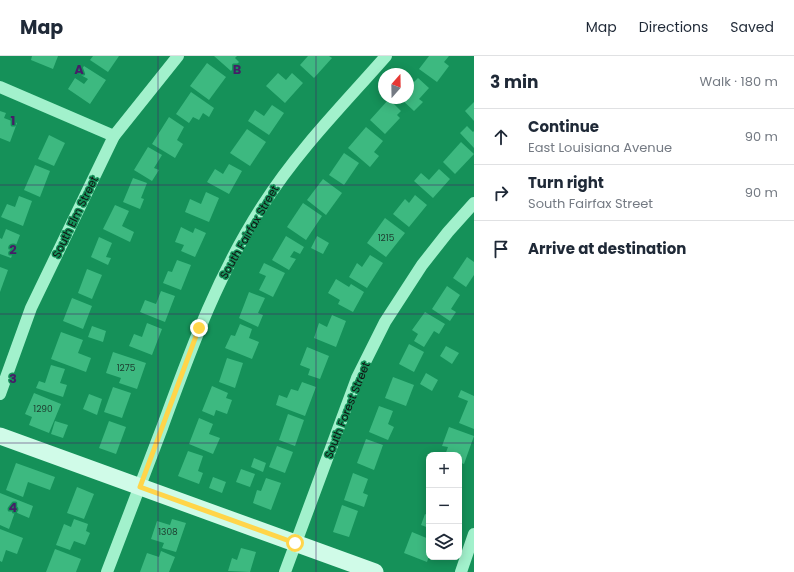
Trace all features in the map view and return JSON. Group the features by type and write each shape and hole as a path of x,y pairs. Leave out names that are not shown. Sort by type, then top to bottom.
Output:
{"street":[{"name":"South Elm Street","path":"0,394 31,308 114,136 178,56"},
{"name":"South Fairfax Street","path":"107,572 193,343 208,306 235,251 280,180 303,148 386,56"},
{"path":"0,87 114,136"},
{"name":"South Forest Street","path":"285,572 358,378 385,322 422,265 474,203"},
{"path":"0,436 375,572"},
{"path":"461,572 474,534"}],"building":[{"path":"32,56 58,56 53,69 31,60"},
{"path":"93,56 119,56 108,72 90,60"},
{"path":"214,56 237,56 235,58 239,62 231,71"},
{"path":"308,56 329,56 332,58 314,78 300,65"},
{"path":"429,56 449,56 444,62 449,66 437,82 419,69"},
{"path":"207,63 226,77 209,100 190,86"},
{"path":"84,66 106,80 90,104 68,89 75,78 84,84 88,79 79,74"},
{"path":"278,73 286,80 292,73 303,83 285,103 266,86"},
{"path":"418,78 429,88 419,99 423,102 414,111 406,104 414,104 414,82"},
{"path":"191,92 214,108 209,117 203,113 199,120 193,117 189,123 176,114"},
{"path":"474,102 474,121 465,111"},
{"path":"384,104 394,104 401,111 397,115 400,118 385,134 370,120"},
{"path":"272,105 284,113 269,135 248,121 255,110 264,116"},
{"path":"0,111 6,113 4,118 17,123 10,142 0,138"},
{"path":"169,117 184,127 177,140 183,144 175,158 152,144"},
{"path":"467,126 473,132 474,131 474,148 460,133"},
{"path":"366,127 383,141 374,152 379,156 370,167 348,148"},
{"path":"247,129 266,142 250,166 230,153"},
{"path":"49,135 65,143 54,166 38,159"},
{"path":"461,142 474,154 455,174 443,162"},
{"path":"148,147 162,155 154,168 159,170 152,181 134,170"},
{"path":"344,153 359,163 344,185 329,175"},
{"path":"229,164 242,171 229,194 207,182 215,169 223,174"},
{"path":"35,165 50,171 40,197 24,190"},
{"path":"439,169 450,179 433,198 414,181 421,173 429,180"},
{"path":"133,178 147,183 141,198 144,199 140,209 123,202"},
{"path":"323,179 342,193 326,215 307,200"},
{"path":"206,192 219,198 209,222 185,212 190,199 201,204"},
{"path":"415,195 427,205 409,227 393,214 405,199 409,203"},
{"path":"19,196 32,201 23,226 1,217 7,204 15,207"},
{"path":"303,203 322,216 306,240 287,227"},
{"path":"115,205 129,211 122,226 134,232 130,242 103,229"},
{"path":"385,218 405,233 386,257 367,243"},
{"path":"181,227 193,233 195,228 206,233 195,257 181,251 184,245 175,242"},
{"path":"6,229 20,235 11,258 0,254 0,238 2,239"},
{"path":"286,236 304,247 300,254 294,251 290,257 296,259 289,270 272,260"},
{"path":"317,236 329,243 323,254 311,248"},
{"path":"99,237 112,243 106,257 111,258 108,265 91,257"},
{"path":"370,255 383,263 367,288 349,277 357,263 362,267"},
{"path":"467,257 474,262 474,275 466,287 453,278"},
{"path":"177,260 191,265 181,290 163,283 168,271 172,272"},
{"path":"264,263 285,273 273,297 259,290 266,276 259,273"},
{"path":"0,267 8,270 0,292"},
{"path":"87,269 102,275 92,299 78,293"},
{"path":"336,279 349,287 351,284 364,292 353,312 338,304 340,300 328,293"},
{"path":"447,286 460,295 451,309 456,312 450,321 432,309"},
{"path":"161,291 175,296 165,322 140,312 145,300 156,304"},
{"path":"249,292 265,298 258,313 263,315 258,327 239,318"},
{"path":"72,298 92,306 83,329 63,321"},
{"path":"425,312 445,324 439,334 434,331 424,347 414,341 418,334 412,330"},
{"path":"332,315 346,321 336,347 314,338 319,323 327,327"},
{"path":"147,323 162,329 152,355 129,346 134,334 142,337"},
{"path":"240,324 252,329 249,338 259,342 252,359 225,348 231,335 235,336"},
{"path":"92,326 106,331 103,342 88,337"},
{"path":"61,332 83,340 78,353 91,358 86,372 51,359"},
{"path":"409,344 424,352 414,372 399,364"},
{"path":"446,346 459,353 452,364 440,356"},
{"path":"307,347 329,356 320,379 308,375 310,369 300,365"},
{"path":"113,352 146,363 137,389 119,383 121,378 106,373"},
{"path":"227,358 243,363 235,388 219,382"},
{"path":"51,365 65,369 60,383 67,385 63,397 36,388 39,381 45,383"},
{"path":"426,373 438,380 432,391 420,384"},
{"path":"393,377 414,385 406,406 385,398"},
{"path":"302,382 316,387 305,416 276,405 279,395 287,398 291,389 298,391"},
{"path":"212,386 228,393 226,398 232,400 227,414 216,410 214,416 202,411"},
{"path":"113,387 131,393 122,418 104,412"},
{"path":"461,390 474,396 474,429 459,423 468,401 458,397"},
{"path":"34,393 61,404 49,433 29,425 32,417 25,414"},
{"path":"89,394 102,399 97,415 83,409"},
{"path":"379,406 393,411 388,424 394,427 388,440 369,432"},
{"path":"288,414 304,420 295,446 279,440"},
{"path":"199,418 213,424 209,434 220,438 213,454 189,444"},
{"path":"55,421 68,425 63,438 51,434"},
{"path":"109,421 126,427 116,454 99,448"},
{"path":"449,427 474,436 464,464 462,463 462,452 446,452 448,447 442,446"},
{"path":"366,439 383,445 374,470 357,463"},
{"path":"277,446 293,452 285,473 269,467"},
{"path":"188,451 203,456 198,471 203,473 199,484 178,476"},
{"path":"254,458 266,463 263,472 251,467"},
{"path":"16,463 55,477 50,490 28,482 23,497 6,490"},
{"path":"241,469 255,474 250,487 236,482"},
{"path":"353,473 368,479 363,493 368,495 364,507 344,500"},
{"path":"213,477 226,482 222,493 209,488"},
{"path":"266,478 281,483 271,510 253,503 257,490 261,491"},
{"path":"77,487 94,494 84,519 67,513"},
{"path":"0,493 33,506 29,518 15,512 9,529 0,525"},
{"path":"342,505 358,511 349,537 333,532"},
{"path":"425,514 426,527 421,525"},
{"path":"74,519 88,524 86,531 90,533 85,545 74,541 70,550 56,545 64,524 71,527"},
{"path":"172,519 186,523 176,552 162,548 164,543 151,539 157,521 170,525"},
{"path":"0,529 23,538 17,554 6,550 2,562 0,561"},
{"path":"412,532 426,538 427,562 404,553"},
{"path":"241,548 256,552 250,572 228,571 232,558 237,560"},
{"path":"55,549 81,559 76,572 46,572"},
{"path":"161,551 175,557 169,572 140,572 147,553 159,557"}],"route":[{"path":"199,328 140,487 295,543"}]}
